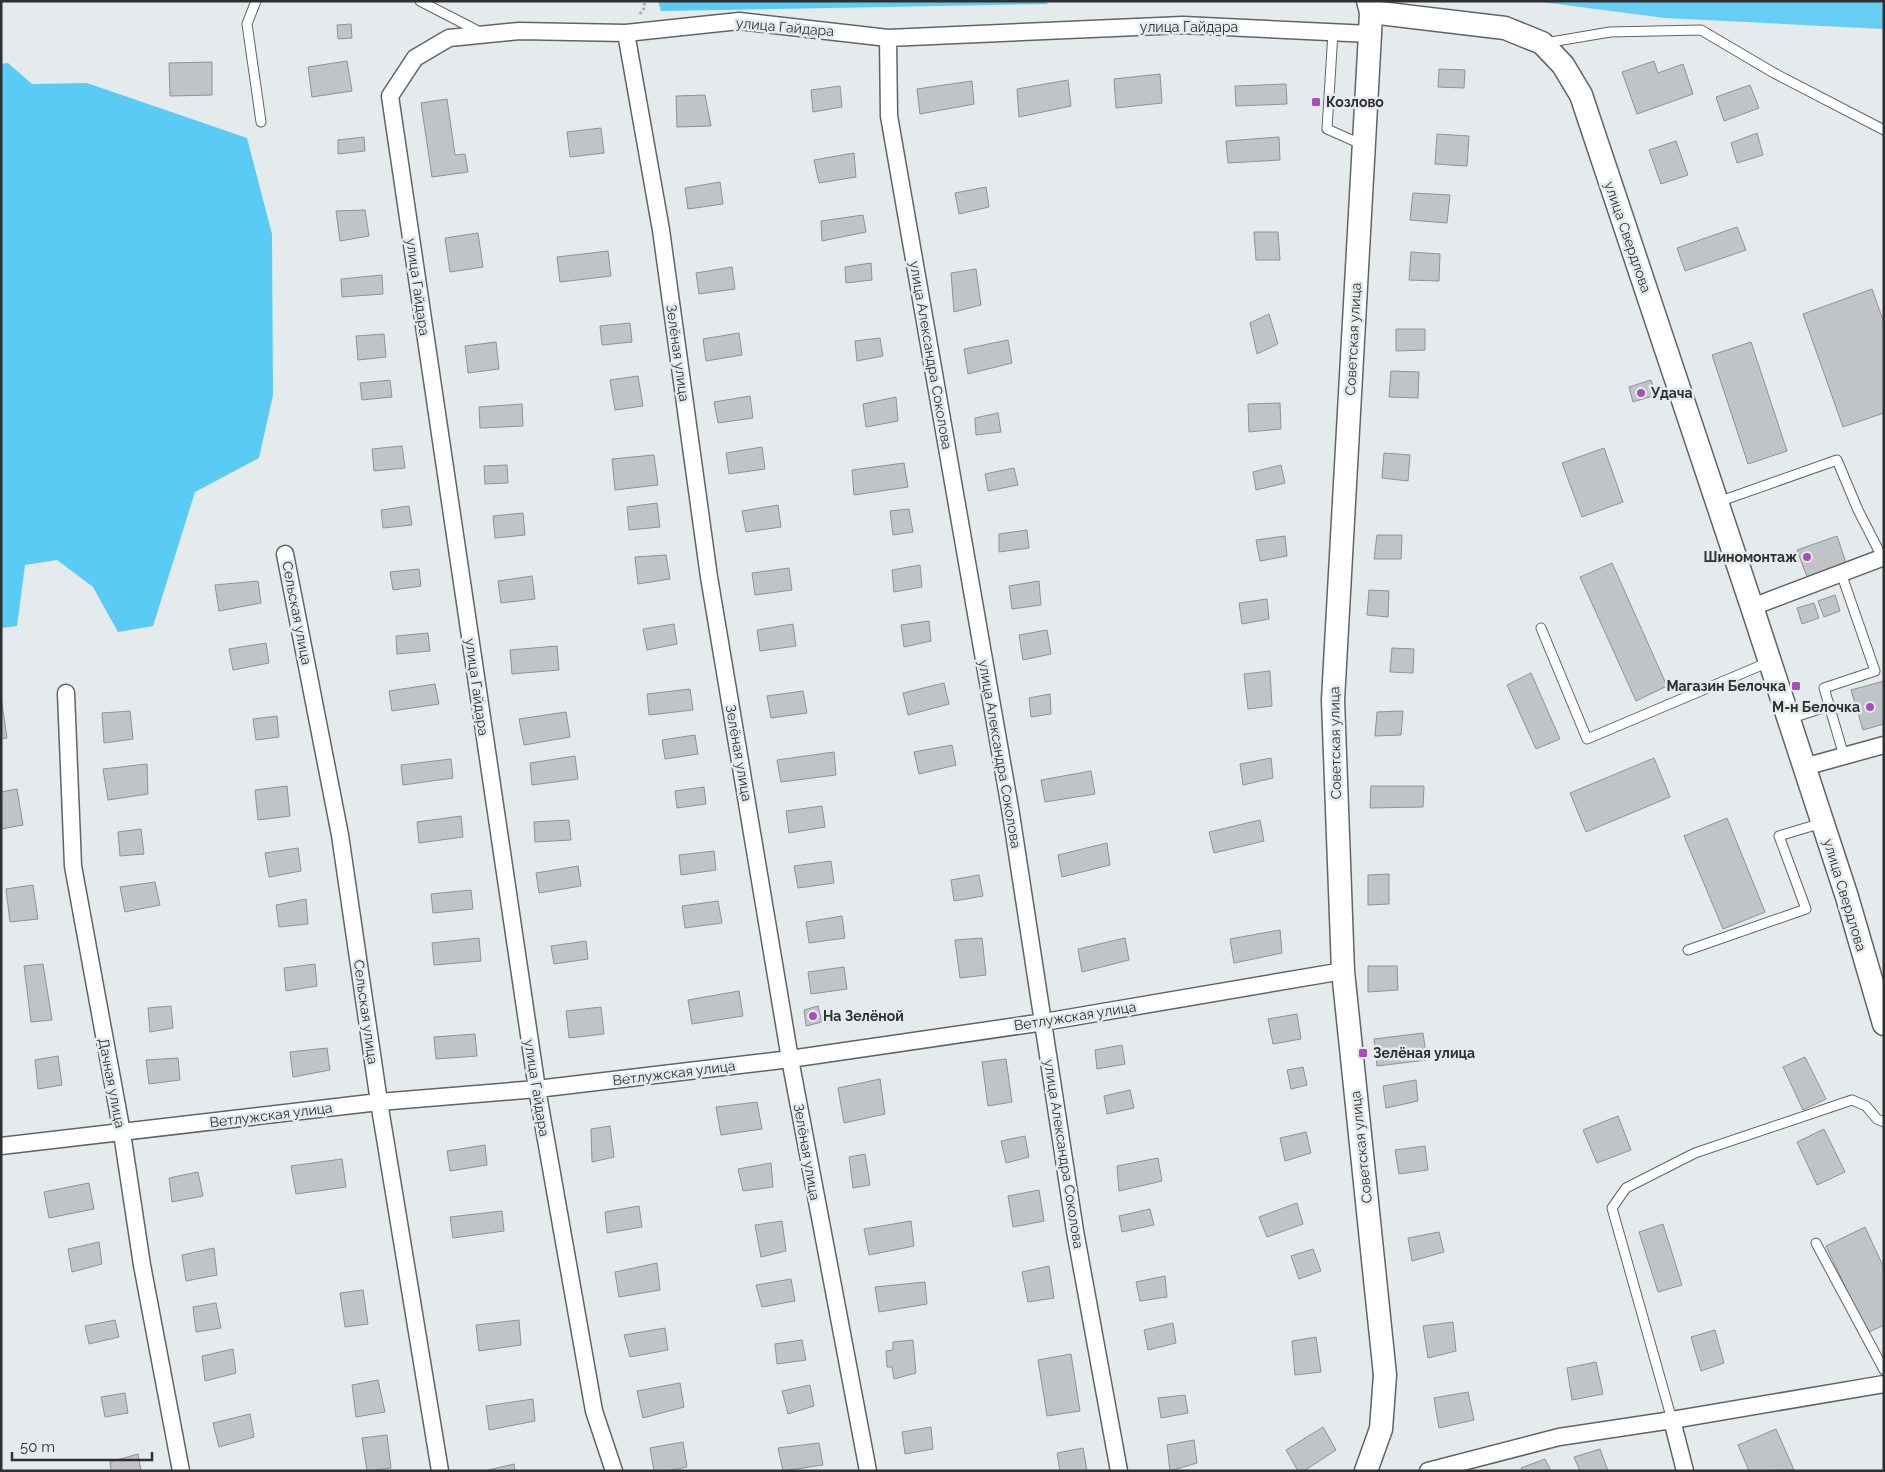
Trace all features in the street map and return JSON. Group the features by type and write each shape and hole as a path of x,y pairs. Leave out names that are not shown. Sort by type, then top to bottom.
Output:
{"street":[{"name":"Советская улица","path":"1366,1471 1381,1429 1385,1375 1343,971 1333,700 1370,34 1369,6"},
{"name":"улица Свердлова","path":"1369,6 1505,28 1542,43 1563,65 1581,96 1752,606 1846,897 1884,1024"},
{"name":"улица Гайдара","path":"614,1471 594,1411 537,1089 390,96 414,58 449,38 520,31 626,33 739,22 888,38 1183,24 1370,34"},
{"name":"Зелёная улица","path":"626,33 661,230 709,577 790,1059 868,1471"},
{"name":"улица Александра Соколова","path":"888,38 889,116 1006,785 1075,1231 1119,1471"},
{"name":"Сельская улица","path":"285,554 340,835 379,1102 440,1471"},
{"path":"1752,606 1883,557"},
{"name":"Дачная улица","path":"66,693 73,866 122,1133 142,1265 181,1471"},
{"path":"1804,767 1884,745"},
{"name":"Ветлужская улица","path":"1,1146 379,1102 537,1089 790,1059 1044,1022 1343,971"},
{"path":"1428,1471 1559,1437 1884,1384"},
{"path":"1672,1420 1685,1471"}],"lane":[{"path":"256,1 246,24 261,122"},
{"path":"420,1 485,34"},
{"path":"1542,43 1610,32 1702,30 1774,73 1884,130"},
{"path":"1333,32 1327,129 1363,145"},
{"path":"1717,502 1837,460 1858,510 1883,557"},
{"path":"1841,573 1875,671 1824,688 1844,756"},
{"path":"1541,628 1587,739 1770,662"},
{"path":"1788,719 1829,706"},
{"path":"1688,950 1806,909 1780,836 1822,823"},
{"path":"1672,1420 1612,1208 1626,1188 1696,1153 1852,1100 1866,1106 1877,1118 1884,1122"},
{"path":"1816,1243 1884,1370"}],"shaded area":[{"path":"658,1 1043,1 1049,4 661,11"},
{"path":"1534,1 1884,1 1884,29 1665,18"},
{"path":"8,63 32,84 87,83 247,138 272,234 273,395 259,458 195,492 153,626 118,632 93,587 57,560 25,565 17,626 1,628 1,64"}],"building":[{"path":"351,24 352,38 338,39 337,25"},
{"path":"347,61 352,91 312,97 308,67"},
{"path":"1654,61 1658,73 1683,64 1693,94 1637,114 1622,72"},
{"path":"212,62 212,95 170,96 169,63"},
{"path":"1439,69 1465,70 1464,88 1438,87"},
{"path":"1160,74 1162,103 1116,108 1114,79"},
{"path":"1068,80 1071,106 1019,117 1017,89"},
{"path":"972,81 974,104 920,114 917,89"},
{"path":"1286,84 1287,104 1236,106 1235,86"},
{"path":"1750,85 1759,108 1724,121 1716,97"},
{"path":"840,86 842,107 813,112 811,90"},
{"path":"705,95 711,126 677,127 676,96"},
{"path":"447,99 455,155 465,154 468,172 432,177 421,103"},
{"path":"601,128 604,153 570,157 567,132"},
{"path":"1757,133 1763,155 1737,163 1731,143"},
{"path":"1437,134 1469,136 1467,166 1435,164"},
{"path":"364,137 365,151 338,154 338,140"},
{"path":"1279,137 1280,160 1228,163 1226,141"},
{"path":"1676,141 1688,175 1661,184 1649,150"},
{"path":"854,153 856,177 819,183 814,160"},
{"path":"720,182 723,204 688,209 685,188"},
{"path":"986,187 989,207 959,214 955,193"},
{"path":"1413,193 1450,195 1447,223 1410,220"},
{"path":"365,210 369,236 340,241 336,211"},
{"path":"863,215 866,232 822,241 821,221"},
{"path":"1737,227 1746,250 1685,271 1677,248"},
{"path":"1254,232 1278,232 1280,260 1256,260"},
{"path":"478,233 483,267 450,272 445,238"},
{"path":"608,251 611,276 560,282 557,257"},
{"path":"1411,252 1440,254 1439,281 1409,280"},
{"path":"871,263 872,280 846,283 845,267"},
{"path":"732,267 735,289 699,294 696,273"},
{"path":"976,269 981,305 954,312 951,273"},
{"path":"382,275 383,294 342,297 341,279"},
{"path":"1872,289 1884,323 1884,413 1843,427 1803,314"},
{"path":"1269,314 1278,344 1257,354 1250,323"},
{"path":"630,323 632,342 602,345 600,326"},
{"path":"1396,329 1425,329 1425,350 1396,351"},
{"path":"739,333 742,355 706,361 703,339"},
{"path":"384,334 386,357 358,360 356,336"},
{"path":"880,338 883,356 857,361 855,341"},
{"path":"1008,340 1012,363 968,374 964,349"},
{"path":"496,342 499,369 468,373 465,346"},
{"path":"1751,342 1787,451 1748,464 1712,355"},
{"path":"1391,371 1419,372 1418,398 1389,397"},
{"path":"638,376 643,406 615,410 610,380"},
{"path":"390,380 392,397 362,400 360,383"},
{"path":"1651,380 1656,395 1633,402 1629,387"},
{"path":"750,396 753,418 718,423 714,402"},
{"path":"896,397 898,421 866,427 863,404"},
{"path":"1280,403 1281,429 1249,432 1248,404"},
{"path":"522,404 523,426 480,428 479,407"},
{"path":"998,413 1001,432 976,435 975,418"},
{"path":"402,446 405,468 374,471 372,449"},
{"path":"762,447 765,469 729,474 726,453"},
{"path":"1604,448 1623,502 1582,517 1562,463"},
{"path":"1384,453 1410,455 1408,481 1382,478"},
{"path":"654,455 658,485 615,490 612,459"},
{"path":"904,463 908,487 854,495 852,470"},
{"path":"507,465 508,483 485,484 484,466"},
{"path":"1281,465 1285,483 1256,490 1253,472"},
{"path":"1014,468 1018,485 988,491 985,474"},
{"path":"657,503 660,527 629,530 627,507"},
{"path":"778,505 781,527 746,532 742,511"},
{"path":"409,506 412,525 383,528 381,510"},
{"path":"909,509 913,532 893,535 890,511"},
{"path":"523,513 525,535 495,538 493,516"},
{"path":"1027,530 1029,548 999,552 999,534"},
{"path":"1377,535 1402,535 1401,559 1374,559"},
{"path":"1285,536 1287,556 1260,561 1256,540"},
{"path":"1837,536 1846,563 1807,577 1797,550"},
{"path":"666,555 670,579 638,584 635,557"},
{"path":"1612,563 1667,686 1636,701 1580,577"},
{"path":"920,565 922,587 894,592 892,570"},
{"path":"789,568 792,590 755,595 752,573"},
{"path":"419,569 421,586 393,590 390,572"},
{"path":"532,576 535,599 501,603 498,581"},
{"path":"258,581 261,603 219,611 215,585"},
{"path":"1039,581 1041,605 1012,609 1009,586"},
{"path":"1369,590 1389,591 1388,617 1367,615"},
{"path":"1835,595 1840,611 1824,617 1818,601"},
{"path":"1267,599 1269,619 1242,624 1239,603"},
{"path":"1814,603 1819,618 1802,624 1797,608"},
{"path":"929,621 931,641 904,647 901,625"},
{"path":"674,624 677,644 647,650 643,629"},
{"path":"793,624 796,646 760,651 757,630"},
{"path":"1047,630 1051,654 1023,660 1019,635"},
{"path":"428,633 430,651 397,654 396,636"},
{"path":"266,643 269,663 233,670 229,649"},
{"path":"557,646 559,670 512,674 510,650"},
{"path":"1392,648 1414,649 1413,673 1390,672"},
{"path":"1270,671 1272,706 1248,709 1244,674"},
{"path":"1531,673 1560,739 1536,749 1507,685"},
{"name":"М-н Белочка","path":"1884,681 1884,724 1863,730 1851,690"},
{"path":"944,683 949,704 908,715 903,693"},
{"path":"435,684 439,704 392,711 389,691"},
{"path":"690,689 693,710 649,715 647,694"},
{"path":"803,691 807,713 771,718 767,696"},
{"path":"1050,694 1051,714 1031,717 1029,698"},
{"path":"1,697 7,738 1,739"},
{"path":"130,711 133,739 104,743 102,713"},
{"path":"1403,711 1401,735 1375,736 1377,712"},
{"path":"566,712 570,737 524,745 519,719"},
{"path":"277,716 279,737 256,740 253,719"},
{"path":"695,735 698,754 665,759 662,740"},
{"path":"952,745 956,765 919,774 914,752"},
{"path":"834,752 836,775 781,782 777,760"},
{"path":"575,756 578,779 532,785 530,763"},
{"path":"1271,758 1273,778 1243,785 1240,764"},
{"path":"1654,758 1670,797 1586,832 1570,793"},
{"path":"451,759 453,778 403,785 401,765"},
{"path":"147,764 148,794 108,800 103,769"},
{"path":"1091,771 1095,794 1045,802 1041,780"},
{"path":"287,786 290,816 258,820 255,790"},
{"path":"1371,786 1424,786 1423,807 1370,808"},
{"path":"704,787 706,804 677,808 675,791"},
{"path":"17,789 23,825 1,829 1,792"},
{"path":"822,806 825,827 789,833 786,811"},
{"path":"461,816 463,837 419,843 417,822"},
{"path":"1727,818 1765,912 1723,929 1684,836"},
{"path":"569,820 571,840 535,842 534,822"},
{"path":"1260,820 1264,841 1214,853 1209,832"},
{"path":"141,829 144,854 120,856 118,832"},
{"path":"1107,843 1110,865 1062,877 1058,855"},
{"path":"298,848 301,871 269,877 265,853"},
{"path":"714,851 716,870 681,875 679,855"},
{"path":"831,861 834,883 798,888 794,866"},
{"path":"578,866 581,886 539,893 536,873"},
{"path":"1389,874 1389,904 1368,905 1368,875"},
{"path":"979,875 983,896 954,901 951,880"},
{"path":"155,882 160,905 125,912 120,887"},
{"path":"33,885 38,919 10,922 6,889"},
{"path":"471,890 473,909 433,913 431,894"},
{"path":"306,899 308,924 279,927 276,905"},
{"path":"718,901 722,923 685,928 682,906"},
{"path":"842,916 845,938 809,943 806,922"},
{"path":"1280,930 1282,953 1234,963 1230,939"},
{"path":"479,938 481,961 434,965 432,943"},
{"path":"982,938 986,975 960,978 955,940"},
{"path":"1125,938 1129,960 1082,972 1078,949"},
{"path":"586,941 588,959 554,964 551,946"},
{"path":"43,964 52,1020 31,1022 24,966"},
{"path":"315,964 317,986 286,991 284,968"},
{"path":"1368,966 1397,966 1398,990 1368,992"},
{"path":"844,967 847,989 811,994 808,972"},
{"path":"739,991 743,1016 692,1024 688,1000"},
{"path":"171,1006 173,1028 150,1032 148,1008"},
{"name":"На Зелёной","path":"818,1006 822,1022 806,1026 804,1010"},
{"path":"601,1007 604,1034 569,1038 566,1011"},
{"path":"1297,1014 1301,1039 1273,1044 1268,1019"},
{"path":"1423,1033 1427,1060 1377,1066 1374,1039"},
{"path":"475,1034 477,1056 436,1059 434,1037"},
{"path":"1122,1045 1125,1064 1097,1069 1095,1050"},
{"path":"327,1048 330,1070 293,1077 290,1052"},
{"path":"58,1056 62,1085 38,1089 35,1060"},
{"path":"1805,1057 1826,1099 1803,1110 1783,1067"},
{"path":"178,1058 180,1080 149,1084 146,1060"},
{"path":"1006,1059 1012,1102 988,1106 982,1062"},
{"path":"1303,1067 1307,1085 1291,1089 1287,1070"},
{"path":"880,1079 885,1114 844,1123 838,1088"},
{"path":"1416,1080 1418,1101 1386,1108 1383,1086"},
{"path":"1130,1090 1134,1108 1107,1114 1104,1096"},
{"path":"757,1102 762,1129 721,1135 716,1107"},
{"path":"1618,1116 1631,1150 1597,1163 1583,1130"},
{"path":"610,1126 614,1157 592,1162 591,1129"},
{"path":"1824,1129 1845,1172 1817,1185 1797,1142"},
{"path":"1306,1132 1311,1153 1285,1161 1280,1138"},
{"path":"1025,1136 1029,1157 1006,1163 1001,1141"},
{"path":"485,1145 487,1165 450,1171 447,1151"},
{"path":"1425,1146 1428,1170 1399,1174 1395,1150"},
{"path":"865,1154 870,1185 853,1188 849,1157"},
{"path":"1158,1158 1162,1181 1119,1191 1117,1166"},
{"path":"342,1159 346,1187 296,1194 291,1166"},
{"path":"771,1163 773,1187 743,1191 738,1169"},
{"path":"198,1172 203,1196 172,1202 169,1178"},
{"path":"89,1183 94,1209 49,1218 44,1192"},
{"path":"1039,1190 1044,1221 1013,1227 1008,1196"},
{"path":"1297,1203 1303,1224 1267,1237 1259,1217"},
{"path":"639,1206 642,1227 607,1233 605,1212"},
{"path":"1150,1209 1154,1225 1122,1232 1119,1216"},
{"path":"502,1211 504,1231 453,1238 450,1217"},
{"path":"782,1221 786,1251 761,1257 755,1225"},
{"path":"911,1221 914,1246 869,1255 864,1229"},
{"path":"1663,1224 1682,1285 1658,1292 1639,1232"},
{"path":"1865,1227 1884,1268 1884,1325 1867,1333 1826,1246"},
{"path":"1439,1232 1444,1252 1412,1261 1408,1238"},
{"path":"99,1242 102,1264 72,1272 68,1249"},
{"path":"214,1248 217,1275 186,1281 182,1255"},
{"path":"1313,1249 1321,1271 1299,1279 1291,1256"},
{"path":"657,1263 660,1290 619,1297 615,1272"},
{"path":"1049,1266 1054,1298 1028,1302 1022,1272"},
{"path":"1165,1276 1167,1297 1140,1301 1136,1282"},
{"path":"791,1279 795,1301 762,1307 756,1285"},
{"path":"925,1282 927,1304 879,1312 875,1287"},
{"path":"363,1290 368,1324 345,1327 340,1293"},
{"path":"216,1303 221,1328 196,1332 193,1307"},
{"path":"115,1320 119,1337 89,1344 85,1326"},
{"path":"519,1320 521,1345 479,1351 476,1325"},
{"path":"1453,1322 1456,1351 1428,1358 1423,1326"},
{"path":"1173,1323 1176,1343 1148,1350 1144,1330"},
{"path":"665,1328 668,1350 630,1357 624,1335"},
{"path":"1715,1330 1724,1363 1701,1371 1691,1337"},
{"path":"1316,1337 1321,1372 1295,1375 1292,1341"},
{"path":"802,1340 806,1360 777,1364 775,1344"},
{"path":"913,1340 916,1373 894,1379 892,1367 887,1367 886,1351 893,1350 893,1342"},
{"path":"233,1349 236,1373 205,1381 202,1356"},
{"path":"1071,1354 1080,1411 1047,1416 1038,1360"},
{"path":"1596,1362 1603,1394 1572,1400 1567,1368"},
{"path":"378,1380 385,1412 356,1417 352,1385"},
{"path":"680,1383 684,1407 643,1418 637,1391"},
{"path":"810,1385 814,1406 788,1414 782,1391"},
{"path":"1468,1392 1474,1420 1439,1428 1434,1398"},
{"path":"125,1393 128,1413 105,1417 101,1397"},
{"path":"1185,1395 1188,1413 1161,1418 1158,1398"},
{"path":"533,1399 535,1421 489,1430 486,1406"},
{"path":"250,1414 254,1437 219,1447 213,1423"},
{"path":"931,1427 933,1449 905,1454 902,1432"},
{"path":"1323,1427 1336,1450 1304,1471 1298,1471 1286,1450"},
{"path":"1776,1429 1794,1470 1749,1471 1738,1445"},
{"path":"387,1435 391,1468 367,1471 362,1438"},
{"path":"1194,1440 1197,1463 1170,1471 1167,1445"},
{"path":"683,1442 687,1467 667,1471 654,1471 650,1448"},
{"path":"819,1443 823,1465 783,1471 778,1448"},
{"path":"1083,1448 1087,1471 1060,1471 1057,1453"},
{"path":"1600,1449 1608,1471 1580,1471 1574,1457"},
{"path":"138,1454 141,1471 111,1471 110,1462"},
{"path":"1545,1459 1551,1471 1523,1471 1521,1468"},
{"path":"514,1464 515,1471 484,1471"}],"place":[{"name":"Козлово","path":"1316,102"},
{"name":"Удача","path":"1641,393"},
{"name":"Шиномонтаж","path":"1807,557"},
{"name":"Магазин Белочка","path":"1796,686"},
{"name":"М-н Белочка","path":"1870,707"},
{"name":"На Зелёной","path":"813,1016"},
{"name":"Зелёная улица","path":"1363,1053"}]}
